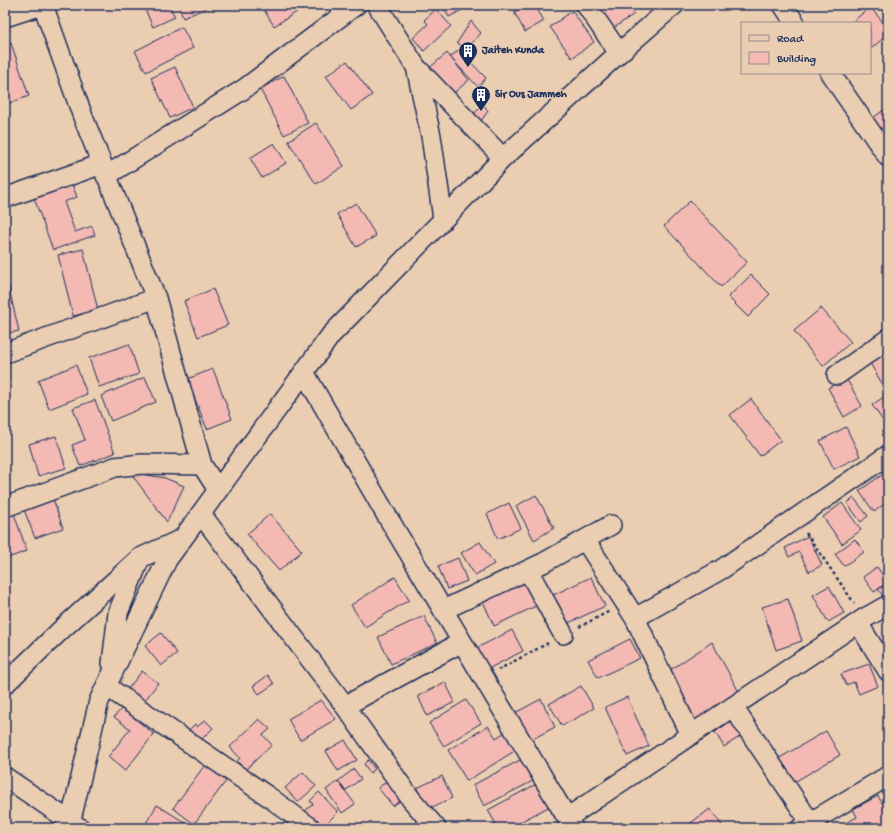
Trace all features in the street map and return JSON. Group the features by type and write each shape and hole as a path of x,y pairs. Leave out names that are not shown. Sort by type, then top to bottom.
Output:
{"street":[{"path":"5,18 42,5 83,117 156,298 202,465 218,490"},
{"path":"5,198 104,170 244,89 356,5"},
{"path":"586,5 619,52"},
{"path":"5,777 74,826 99,701 167,560 331,335 503,158 619,52 674,5"},
{"path":"783,5 794,22"},
{"path":"384,7 416,67 503,158"},
{"path":"416,67 431,136 443,219"},
{"path":"831,74 888,157"},
{"path":"5,353 156,298"},
{"path":"837,375 888,338"},
{"path":"304,372 570,823 691,735 861,621 888,605"},
{"path":"635,618 722,569 888,455"},
{"path":"5,507 116,467 142,464 202,465"},
{"path":"201,514 345,706 411,799 436,828"},
{"path":"443,610 528,570 611,526"},
{"path":"5,684 61,630 140,558 183,538"},
{"path":"585,540 635,618 691,735"},
{"path":"108,682 118,612 140,558"},
{"path":"528,570 563,634"},
{"path":"861,621 888,671"},
{"path":"345,706 462,642"},
{"path":"108,682 311,828"},
{"path":"733,707 809,826 888,776"}],"path":[{"path":"796,518 861,621"}],"building":[{"path":"143,5 169,5 175,17 153,27"},
{"path":"178,5 211,5 211,6 183,18"},
{"path":"261,5 297,5 300,10 274,26"},
{"path":"442,5 471,5 449,17"},
{"path":"526,5 535,5 544,21 525,32 514,12"},
{"path":"594,5 628,5 634,14 611,30"},
{"path":"879,5 888,5 888,17"},
{"path":"870,7 888,28 888,34 872,48 871,22 852,22"},
{"path":"436,9 451,26 424,51 413,38 428,24 424,20"},
{"path":"572,11 594,42 572,58 550,27"},
{"path":"471,21 481,33 467,49 457,43"},
{"path":"182,27 193,48 146,72 135,51"},
{"path":"11,43 29,96 5,105 5,45"},
{"name":"Jaiteh Kunda","path":"459,50 486,78 478,87 450,57"},
{"path":"447,53 469,80 449,97 427,70"},
{"path":"347,61 372,95 351,110 326,76"},
{"path":"175,67 193,107 170,118 151,78"},
{"path":"284,76 308,123 284,135 260,89"},
{"name":"Sir Ous Jammeh","path":"484,105 488,111 481,121 473,114"},
{"path":"888,107 888,144 870,120"},
{"path":"316,123 344,166 316,184 288,141"},
{"path":"274,143 286,163 262,178 250,158"},
{"path":"72,184 77,197 64,202 75,232 92,226 95,235 53,250 34,198"},
{"path":"690,201 747,262 721,287 664,226"},
{"path":"356,203 376,236 356,247 337,214"},
{"path":"83,249 98,310 73,316 58,255"},
{"path":"751,275 770,294 748,317 728,297"},
{"path":"5,280 7,280 19,331 5,334"},
{"path":"213,289 228,325 198,337 184,301"},
{"path":"821,308 851,342 823,366 794,331"},
{"path":"129,344 139,374 99,387 89,358"},
{"path":"888,345 888,384 884,387 867,358"},
{"path":"76,365 87,394 49,409 38,380"},
{"path":"213,369 232,419 207,429 187,379"},
{"path":"145,377 156,402 111,421 101,396"},
{"path":"846,378 862,406 844,417 828,388"},
{"path":"888,394 888,428 872,405"},
{"path":"751,399 781,440 760,456 730,415"},
{"path":"95,400 115,453 80,466 72,445 85,440 73,408"},
{"path":"846,427 860,456 834,469 820,441"},
{"path":"56,436 66,468 38,476 29,444"},
{"path":"141,474 165,478 184,486 167,522 132,475"},
{"path":"883,474 888,481 888,501 874,512 859,491"},
{"path":"536,495 554,528 534,540 516,506"},
{"path":"52,496 63,528 35,538 23,507"},
{"path":"854,498 868,516 861,522 847,503"},
{"path":"509,503 521,528 498,539 487,514"},
{"path":"842,503 861,530 842,544 823,517"},
{"path":"12,508 27,551 5,559 5,510"},
{"path":"270,514 302,551 279,571 247,534"},
{"path":"808,536 822,565 809,572 799,552 789,557 785,548"},
{"path":"855,539 864,552 844,566 835,554"},
{"path":"480,542 494,564 475,575 461,553"},
{"path":"458,558 467,581 447,589 438,566"},
{"path":"877,567 888,583 874,592 863,577"},
{"path":"526,575 540,604 494,626 481,597"},
{"path":"395,577 409,600 365,627 351,605"},
{"path":"591,577 605,606 564,625 551,596"},
{"path":"888,582 888,595 884,598 878,589"},
{"path":"829,586 844,613 828,622 813,595"},
{"path":"788,599 802,641 776,650 762,607"},
{"path":"424,616 437,643 391,664 378,637"},
{"path":"512,630 523,651 484,671 473,650"},
{"path":"161,633 177,653 161,666 145,646"},
{"path":"630,639 640,658 598,678 588,660"},
{"path":"712,642 739,692 694,723 670,670"},
{"path":"869,664 878,686 859,694 854,682 846,685 841,674"},
{"path":"142,671 158,683 143,703 127,690"},
{"path":"268,675 274,684 259,694 253,686"},
{"path":"445,682 455,702 427,716 418,696"},
{"path":"581,686 594,708 562,726 549,704"},
{"path":"627,697 649,746 627,756 605,707"},
{"path":"541,699 555,727 529,741 515,713"},
{"path":"321,700 336,719 300,740 288,719"},
{"path":"466,700 481,723 444,746 429,723"},
{"path":"122,708 154,734 125,771 108,757 130,729 114,717"},
{"path":"259,719 270,729 263,735 272,745 245,770 237,761 240,758 230,747"},
{"path":"205,720 213,728 201,740 189,730 195,724 197,727"},
{"path":"731,721 741,736 724,747 715,732"},
{"path":"488,726 496,738 505,732 516,750 467,781 448,750"},
{"path":"826,731 840,755 791,784 776,760"},
{"path":"345,740 357,760 338,771 326,751"},
{"path":"522,759 533,781 484,806 473,785"},
{"path":"368,760 375,769 370,773 364,764"},
{"path":"205,765 226,781 194,824 173,808"},
{"path":"354,769 361,779 345,791 338,781"},
{"path":"303,772 316,786 298,802 285,788"},
{"path":"442,776 452,798 426,810 417,788"},
{"path":"338,781 355,804 342,813 326,790"},
{"path":"387,781 401,800 393,806 378,788"},
{"path":"540,782 552,805 509,828 498,828 488,810"},
{"path":"319,792 338,812 322,828 305,811 313,804 310,801"},
{"path":"878,796 882,803 888,800 888,828 837,828 857,817 853,809"},
{"path":"157,805 189,825 187,828 143,828"},
{"path":"710,809 724,828 692,828 689,824"}],"place":[{"name":"Jaiteh Kunda","path":"468,68"},
{"name":"Sir Ous Jammeh","path":"481,112"}]}
